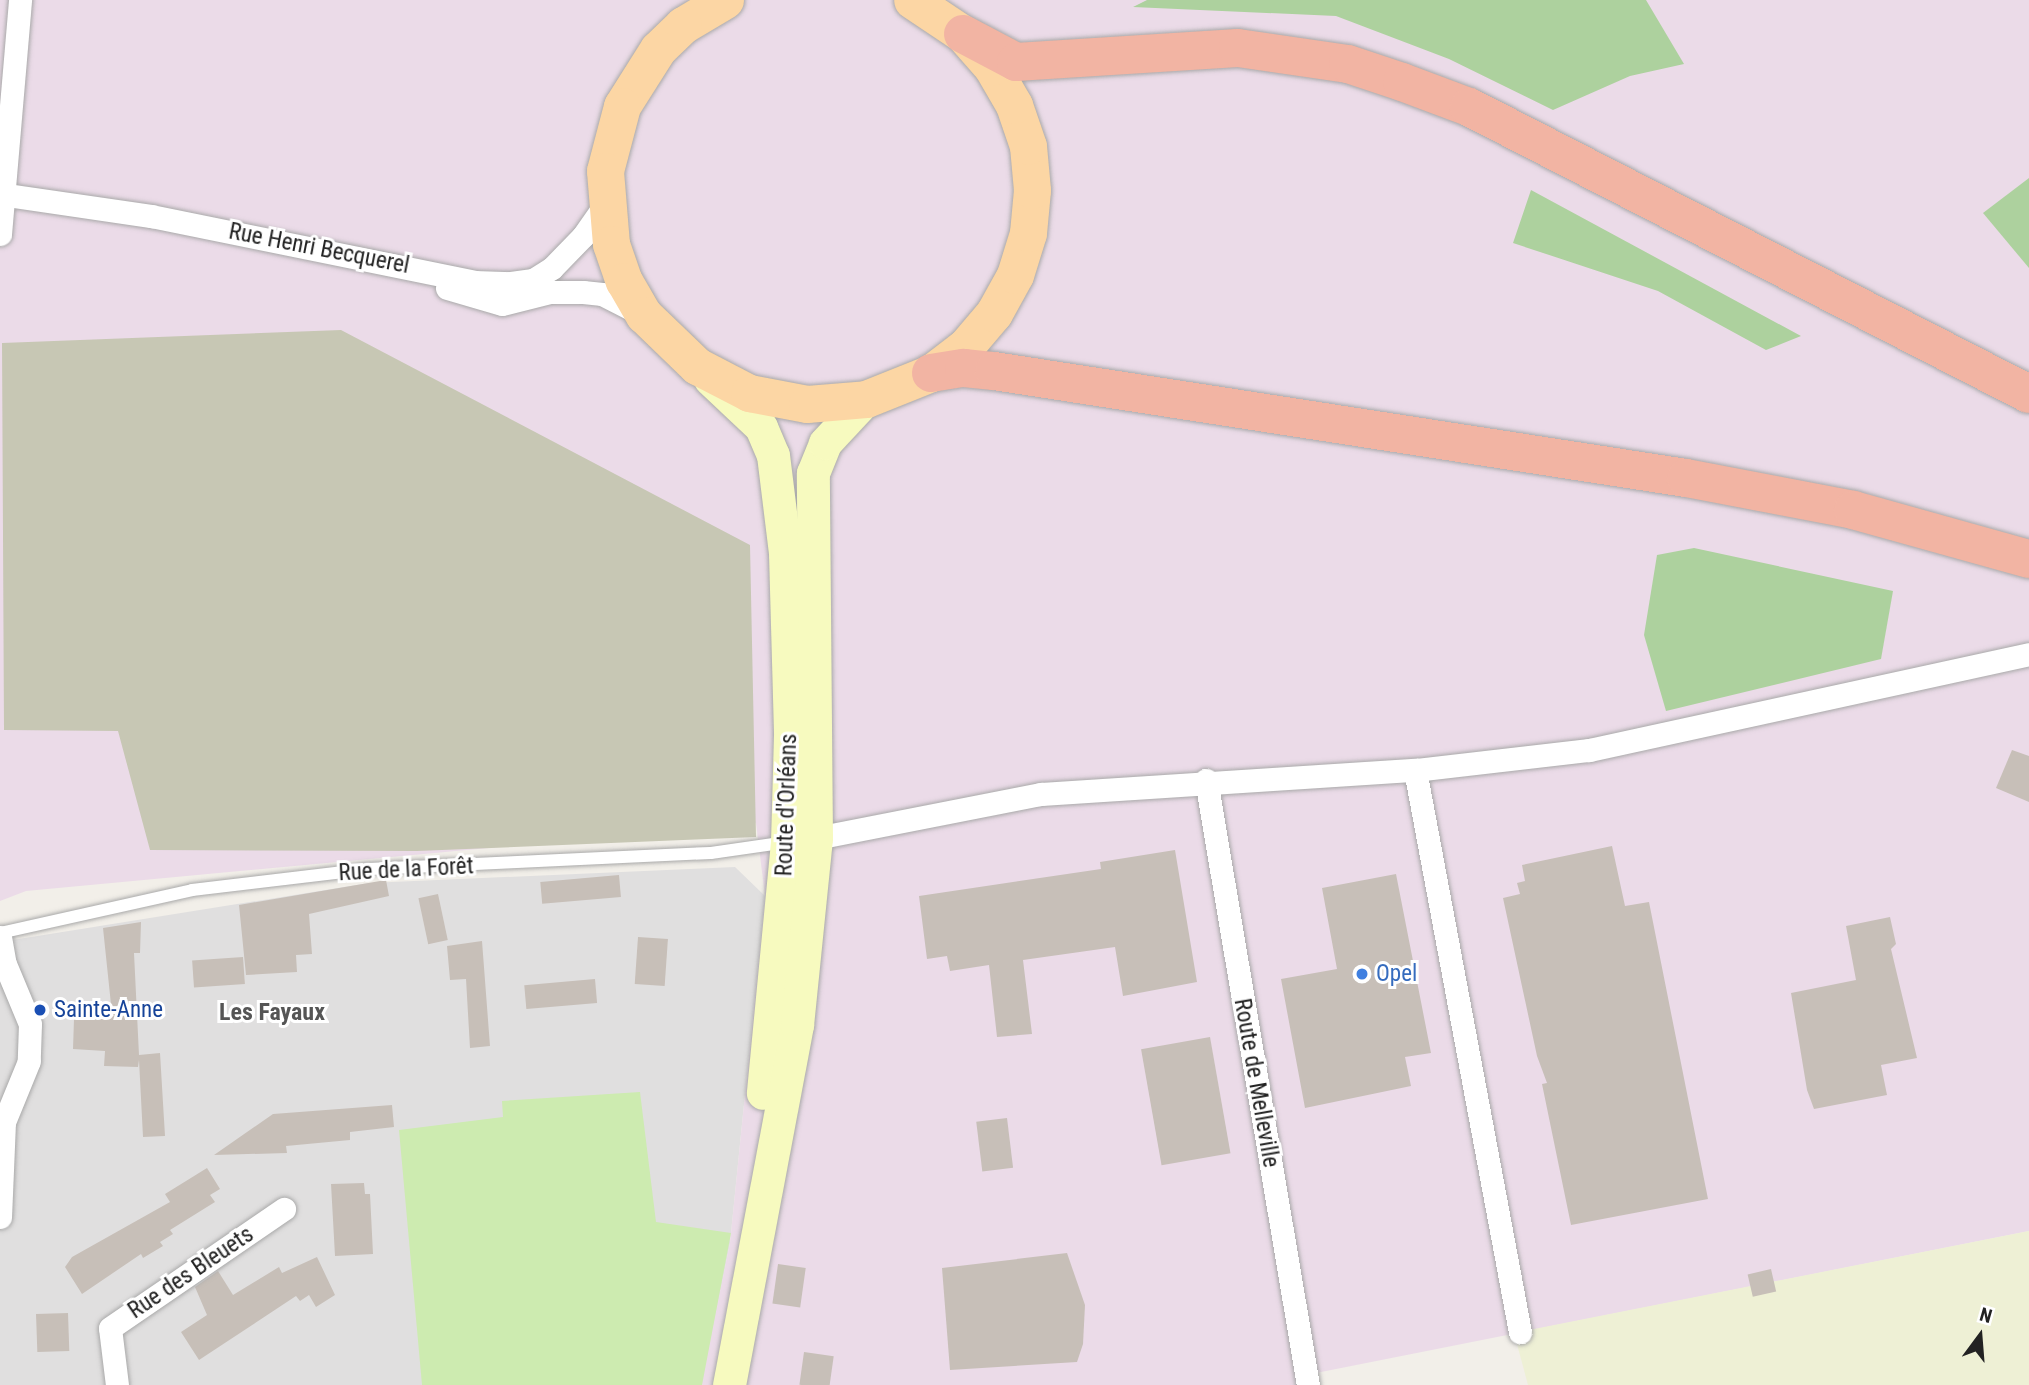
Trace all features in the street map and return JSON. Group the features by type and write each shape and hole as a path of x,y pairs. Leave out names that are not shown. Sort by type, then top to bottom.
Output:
{"highway":[{"path":"963,34 1016,62 1238,48 1348,64 1402,82 1469,107 2029,394"},
{"path":"931,373 964,368 995,371 1686,478 1853,510 2029,559"}],"main road":[{"path":"717,2 683,25 638,76 611,137 605,204 611,244 624,281 644,315 697,366 749,393 796,402 866,399 931,373 966,346 994,313 1015,275 1028,233 1032,190 1028,146 1014,105 992,67 963,34 912,0"},
{"name":"Route d'Orléans","path":"697,366 761,427 780,485 790,735 802,840"},
{"name":"Route d'Orléans","path":"729,1385 797,1025 813,473 825,443 866,399"}],"street":[{"path":"0,234 20,0"},
{"name":"Rue Henri Becquerel","path":"2,193 401,264 474,282 533,280 567,255 605,204"},
{"path":"401,264 422,280 489,302 583,292 601,294 644,315"},
{"path":"802,840 1041,794 1206,780 1415,770 1589,750 2029,654"},
{"path":"1415,770 1520,1332"},
{"name":"Route de Melleville","path":"1206,780 1308,1385"},
{"path":"0,935 5,964 30,1024 29,1062 4,1122 0,1217"},
{"name":"Rue des Bleuets","path":"117,1385 110,1328 284,1209"}],"lane":[{"name":"Rue de la Forêt","path":"0,935 192,890 369,869 698,853 802,840"}],"shaded area":[{"path":"0,0 2029,0 2029,1231 1316,1373 1318,1385 701,1385 730,1243 765,896 756,823 26,891 0,901"},
{"path":"341,330 750,545 756,837 417,851 150,850 118,731 4,730 2,343"},
{"path":"735,867 765,896 730,1243 702,1385 0,1385 0,942 369,883"},
{"path":"2029,1231 2029,1385 1528,1385 1514,1333"}],"green space":[{"path":"1147,0 1646,0 1684,64 1630,76 1553,110 1449,59 1336,16 1133,7"},
{"path":"2029,178 2029,268 1983,213"},
{"path":"1531,190 1801,336 1766,350 1658,291 1513,243"},
{"path":"1694,548 1893,591 1881,659 1666,711 1644,635 1657,555"},
{"path":"640,1092 656,1222 731,1233 702,1385 422,1385 399,1130 503,1117 502,1101"}],"building":[{"path":"2012,750 2029,756 2029,802 1996,788"},
{"path":"1612,846 1625,906 1649,902 1708,1199 1571,1225 1542,1084 1547,1083 1537,1056 1503,898 1520,894 1517,883 1525,881 1522,865"},
{"path":"1175,850 1197,982 1123,996 1115,947 1023,960 1032,1034 997,1037 989,965 950,971 947,956 927,959 919,896 1101,869 1100,862"},
{"name":"Opel","path":"1396,874 1431,1053 1405,1057 1411,1086 1305,1108 1281,979 1337,969 1322,888"},
{"path":"619,875 621,897 542,904 540,882"},
{"path":"386,880 389,896 309,914 312,954 296,955 297,972 246,975 239,905"},
{"path":"438,894 448,940 428,944 418,898"},
{"path":"1890,917 1896,944 1891,949 1917,1058 1881,1065 1887,1095 1814,1109 1807,1090 1791,993 1856,980 1846,926"},
{"path":"141,922 140,953 134,953 139,1055 160,1053 165,1136 143,1137 139,1060 138,1067 104,1066 105,1051 73,1049 74,1019 112,1014 103,928"},
{"path":"638,937 668,939 665,986 635,984"},
{"path":"482,941 490,1046 470,1048 466,979 450,980 447,946"},
{"path":"243,957 245,984 194,987 192,961"},
{"path":"595,979 597,1003 526,1009 524,985"},
{"path":"1210,1037 1230,1153 1162,1165 1141,1049"},
{"path":"392,1105 394,1127 350,1132 350,1140 286,1146 287,1153 214,1155 273,1114"},
{"path":"1007,1118 1013,1168 982,1171 976,1122"},
{"path":"207,1168 220,1189 210,1195 215,1202 170,1230 173,1234 160,1242 163,1246 143,1258 141,1254 82,1294 65,1267 72,1257 170,1202 165,1194"},
{"path":"364,1183 365,1194 370,1194 373,1254 335,1256 331,1184"},
{"path":"1067,1253 1085,1305 1083,1344 1077,1362 950,1370 942,1268"},
{"path":"317,1257 335,1295 316,1307 309,1295 300,1301 296,1296 199,1360 181,1332 207,1315 195,1287 218,1271 233,1295 279,1267 282,1273"},
{"path":"778,1264 806,1268 800,1308 772,1304"},
{"path":"1771,1269 1776,1291 1753,1297 1748,1274"},
{"path":"68,1313 69,1351 37,1352 36,1314"},
{"path":"804,1352 834,1356 830,1385 799,1385"}],"place":[{"name":"Opel","path":"1362,974"},
{"name":"Sainte-Anne","path":"40,1010"}],"district":[{"name":"Les Fayaux","path":"272,1013"}]}
